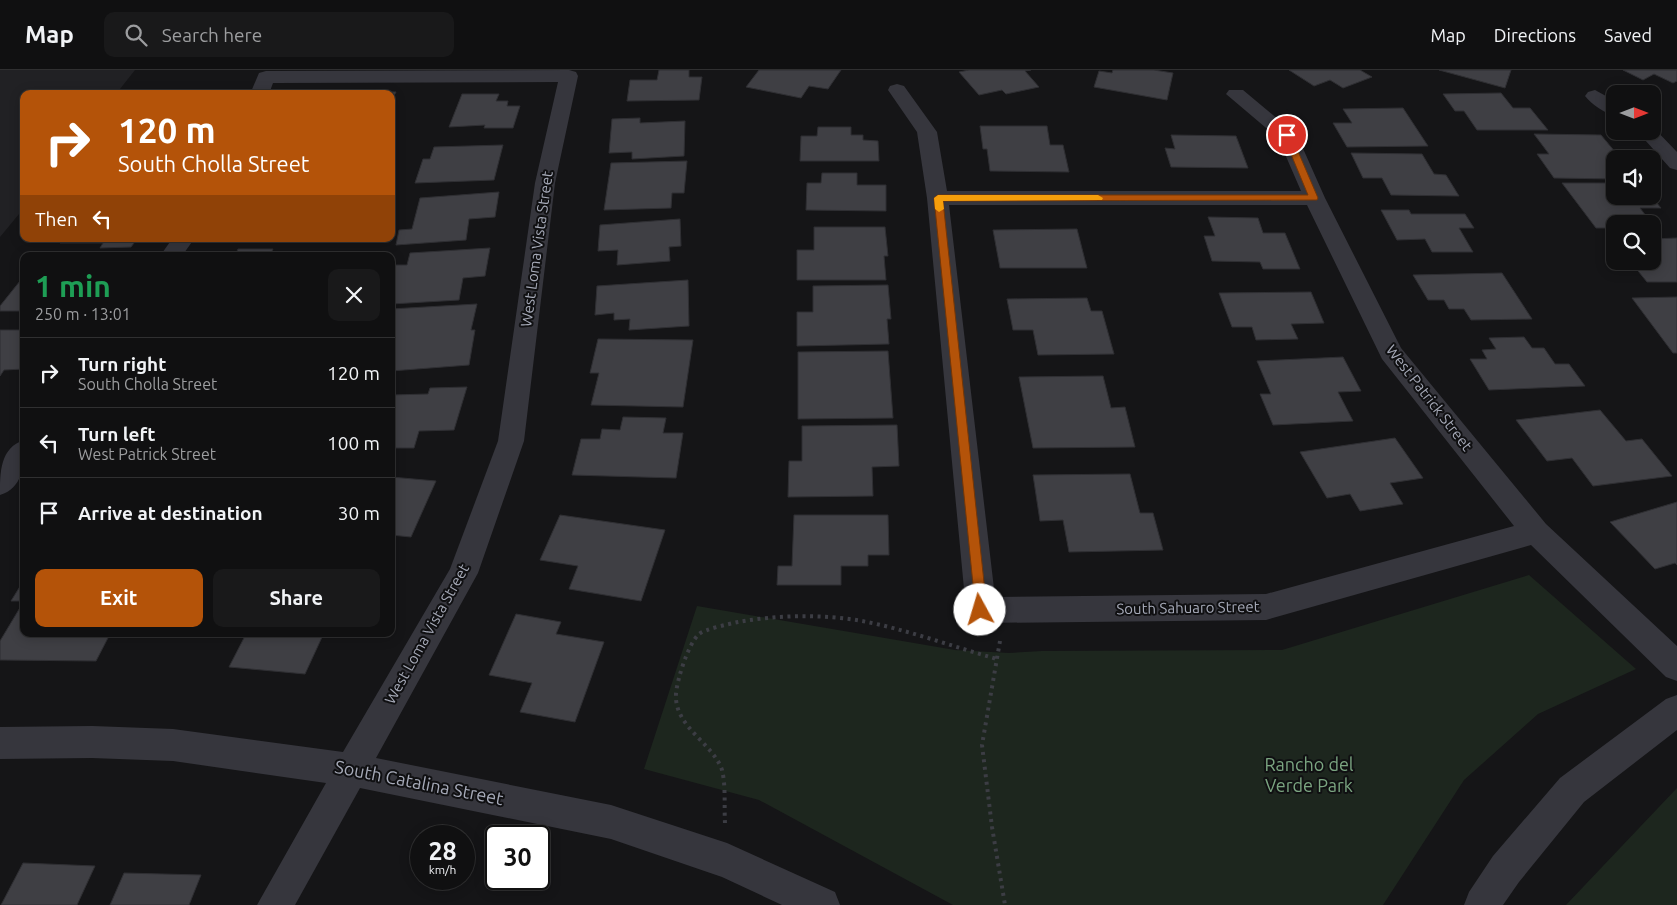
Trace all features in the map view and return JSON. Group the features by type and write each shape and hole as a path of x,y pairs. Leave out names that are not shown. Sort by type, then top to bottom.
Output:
{"street":[{"name":"West Loma Vista Street","path":"263,85 568,76 545,183 511,441 463,572 275,905"},
{"path":"897,90 927,132 938,198 993,610"},
{"name":"West Patrick Street","path":"1236,94 1287,135 1314,198 1392,353 1536,532 1677,666"},
{"path":"1595,96 1606,104"},
{"path":"1655,140 1677,164"},
{"path":"938,198 1314,198"},
{"path":"0,484 20,456"},
{"name":"South Sahuaro Street","path":"993,610 1266,607 1536,532"},
{"path":"1482,905 1506,869 1572,790 1677,710"},
{"name":"South Catalina Street","path":"0,742 92,742 173,745 352,770 489,796 611,822 728,861 822,905"}],"path":[{"path":"993,610 997,658 982,745 992,827 1005,905"},
{"path":"728,861 722,771 715,757 697,739 682,717 676,695 687,654 699,634 727,624 755,619 809,617 862,621 997,658"}],"shaded area":[{"path":"0,70 135,70 119,90 20,90 20,213 0,237"}],"green space":[{"name":"Rancho del Verde Park","path":"1529,575 1636,669 1538,714 1464,780 1383,905 953,905 759,800 644,769 697,606 955,650 1009,653 1042,651 1282,650"},
{"path":"1677,788 1677,905 1566,905"}],"building":[{"path":"659,70 689,70 689,77 702,77 699,100 627,101 630,80 657,80"},
{"path":"759,70 841,70 828,89 809,86 801,98 746,87"},
{"path":"969,70 1031,70 1025,71 1039,87 1006,94 1002,90 979,95 959,72"},
{"path":"1113,70 1154,70 1173,73 1167,100 1094,87 1099,71 1112,73"},
{"path":"1289,70 1360,70 1372,77 1343,88 1330,80 1314,86"},
{"path":"1439,70 1511,70 1505,88"},
{"path":"1623,70 1677,70 1677,81 1673,83 1654,74 1643,80"},
{"path":"1501,93 1513,108 1530,108 1548,130 1477,130 1464,111 1455,111 1443,94"},
{"path":"462,94 499,94 496,101 508,101 507,106 520,106 513,128 484,128 485,125 449,127"},
{"path":"1403,108 1428,146 1347,147 1333,123 1352,123 1343,109"},
{"path":"640,118 640,123 685,121 684,156 632,159 632,152 609,153 612,119"},
{"path":"980,126 1047,126 1050,145 1063,145 1069,172 990,171 987,149 983,149"},
{"path":"818,127 851,127 851,135 863,135 863,140 878,141 879,161 800,161 801,136 817,136"},
{"path":"1534,134 1601,135 1614,150 1606,150 1606,179 1554,178 1537,154 1549,154"},
{"path":"1171,135 1236,136 1248,168 1171,167 1165,148 1175,149"},
{"path":"503,145 494,180 415,183 423,159 430,159 434,147"},
{"path":"1351,153 1422,154 1434,174 1446,175 1459,196 1391,195 1382,178 1363,178"},
{"path":"687,161 684,193 672,193 671,208 604,210 611,163"},
{"path":"822,173 857,173 857,185 886,185 886,211 806,210 807,183 821,183"},
{"path":"1562,183 1606,183 1606,205 1658,205 1661,208 1640,208 1645,215 1606,215 1606,228 1596,228"},
{"path":"499,192 495,217 469,219 466,240 396,245 399,230 412,229 420,198"},
{"path":"1381,210 1409,210 1411,214 1465,214 1474,228 1459,228 1473,252 1432,252 1425,239 1397,240"},
{"path":"1208,217 1258,218 1263,233 1285,233 1300,269 1263,269 1260,262 1212,261 1204,236 1215,236"},
{"path":"680,219 681,246 669,247 670,261 617,265 618,250 598,251 600,225"},
{"path":"814,227 885,227 888,256 884,256 886,280 797,280 797,250 814,250"},
{"path":"1077,229 1087,268 1000,268 993,230"},
{"path":"1677,238 1677,282 1647,282 1637,270 1661,270 1661,239"},
{"path":"135,242 131,247 100,248 103,243 60,243"},
{"path":"490,248 485,276 463,278 459,300 395,304 395,265 407,265 410,253"},
{"path":"238,249 273,249 272,252 237,252"},
{"path":"1502,273 1532,319 1471,320 1464,309 1449,309 1444,300 1428,300 1413,275"},
{"path":"688,280 689,326 629,330 630,319 614,320 614,313 595,315 597,286"},
{"path":"20,281 20,311 0,311 0,306"},
{"path":"888,285 891,319 887,319 889,344 797,346 797,312 813,312 813,286"},
{"path":"1311,292 1324,323 1291,324 1298,339 1256,340 1252,327 1232,327 1219,293"},
{"path":"1677,297 1677,353 1673,353 1632,298"},
{"path":"1087,298 1091,311 1102,311 1114,354 1038,355 1033,330 1013,330 1007,299"},
{"path":"477,304 471,330 475,330 469,365 395,371 395,309"},
{"path":"0,330 20,330 20,369 4,370 0,376"},
{"path":"1524,337 1532,348 1544,348 1555,364 1569,364 1585,386 1489,390 1470,359 1487,359 1482,350 1496,349 1489,338"},
{"path":"598,339 693,340 683,407 591,405 599,373 590,373"},
{"path":"888,351 893,418 798,419 798,352"},
{"path":"1343,357 1361,391 1338,392 1353,421 1273,425 1260,394 1271,394 1257,361"},
{"path":"1103,376 1111,408 1125,407 1135,447 1033,448 1019,377"},
{"path":"467,387 454,430 419,431 414,448 395,448 395,395 428,394 430,388"},
{"path":"1600,410 1626,441 1642,439 1672,476 1593,486 1572,458 1547,461 1516,420"},
{"path":"623,417 666,418 663,433 683,433 676,478 572,475 581,439 600,439 602,429 620,430"},
{"path":"897,425 899,466 872,467 873,496 788,497 789,461 802,461 802,426"},
{"path":"1395,438 1423,478 1390,483 1403,504 1360,511 1350,494 1327,498 1300,452"},
{"path":"1130,474 1140,513 1153,513 1163,550 1069,552 1063,520 1040,521 1033,475"},
{"path":"395,477 436,481 411,537 395,535"},
{"path":"1677,502 1677,565 1675,563 1655,569 1610,522"},
{"path":"560,515 665,530 641,601 569,589 578,566 540,560"},
{"path":"794,515 888,515 889,555 868,555 868,566 841,566 841,585 777,585 778,566 792,566"},
{"path":"20,586 20,601 11,601"},
{"path":"20,608 20,637 108,637 96,661 0,660 0,641"},
{"path":"516,614 561,622 556,634 604,642 575,722 520,712 532,683 489,675"},
{"path":"244,637 322,637 305,674 229,667"},
{"path":"23,863 95,866 77,905 1,905"},
{"path":"124,873 201,875 189,905 110,905"}],"slow traffic":[{"path":"939,209 938,198 1098,198"}],"route":[{"path":"980,610 938,198 1314,198 1287,135"}]}
